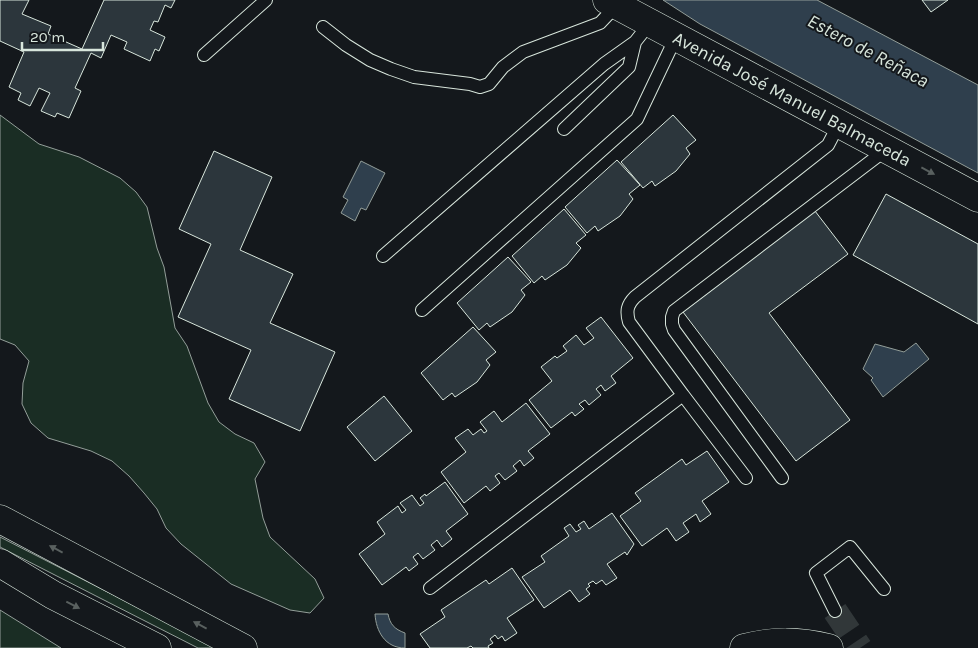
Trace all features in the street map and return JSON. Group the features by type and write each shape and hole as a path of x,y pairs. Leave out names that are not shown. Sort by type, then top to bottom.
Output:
{"main road":[{"name":"Avenida José Manuel Balmaceda","path":"612,3 642,33 676,37 978,198"},
{"path":"0,519 243,648"},
{"path":"0,563 53,595 157,648"},
{"path":"744,648 777,642 819,646"}],"lane":[{"path":"204,55 266,0"},
{"path":"323,27 346,45 370,60 391,69 414,77 480,87 489,84 503,67 523,52 600,24 612,3"},
{"path":"564,129 629,67 642,33"},
{"path":"383,256 642,33"},
{"path":"422,310 636,120 676,37"},
{"path":"746,478 629,322 628,306 635,297 828,145 839,124"},
{"path":"782,478 674,330 672,317 674,311 887,149"},
{"path":"430,588 683,395"},
{"path":"835,611 816,573 850,547 884,589"}],"green space":[{"path":"0,115 39,144 79,157 120,178 136,192 147,207 157,248 164,267 175,328 187,346 208,403 219,422 235,434 254,443 265,462 255,479 263,518 270,537 315,579 324,598 310,613 290,610 231,584 181,544 166,528 157,509 144,493 112,461 91,451 48,438 31,423 22,404 23,383 29,361 15,345 0,339"},
{"path":"0,537 217,648 198,648 0,547"},
{"path":"0,610 61,648 0,648"}],"water":[{"name":"Estero de Reñaca","path":"663,0 817,0 978,85 978,173 700,24"},
{"path":"361,161 385,173 366,210 361,208 355,221 341,213 348,200 343,197"},
{"path":"916,343 929,359 883,397 871,380 873,378 863,369 875,344 904,352"},
{"path":"375,614 388,614 393,626 405,633 405,648 387,642 377,626"}],"building":[{"path":"0,0 29,0 22,14 51,26 48,34 82,49 104,0 175,0 171,8 165,5 158,22 154,21 150,30 165,37 159,51 155,49 150,61 124,49 127,42 111,35 101,58 91,53 75,88 81,91 69,118 57,113 55,117 41,111 50,93 39,88 30,106 18,100 21,93 9,87 24,52 0,41"},
{"path":"922,0 948,0 931,12"},
{"path":"673,115 696,140 686,148 690,154 676,171 655,186 652,181 643,188 621,162"},
{"path":"214,151 272,177 240,250 293,274 270,323 335,352 300,431 229,399 251,350 178,317 211,244 179,229"},
{"path":"617,160 640,185 629,194 633,199 620,216 598,231 595,226 587,233 565,207"},
{"path":"886,194 978,244 978,324 853,255"},
{"path":"564,209 586,235 576,243 581,248 567,265 545,280 542,276 534,283 512,256"},
{"path":"815,211 848,254 769,313 850,420 796,461 683,312"},
{"path":"508,257 531,282 521,290 525,295 512,312 490,327 487,323 479,330 457,303"},
{"path":"601,317 633,358 611,376 616,383 605,391 601,385 596,389 601,395 589,405 585,400 579,404 584,409 575,416 572,412 551,428 529,400 552,381 541,367 555,356 557,358 567,351 563,346 576,335 584,345 594,338 586,328"},
{"path":"473,327 496,352 486,360 490,365 477,382 455,397 452,393 443,400 421,373"},
{"path":"384,396 412,431 375,461 347,427"},
{"path":"526,403 550,434 528,451 534,458 524,466 520,460 513,466 517,471 505,480 499,473 495,476 500,483 490,491 486,486 464,503 441,472 466,452 455,438 468,429 473,435 481,429 484,433 487,431 480,422 494,411 502,422"},
{"path":"707,451 729,482 702,501 711,514 700,522 696,514 683,523 689,532 676,541 667,528 642,546 620,516 641,501 635,493 682,459 686,465"},
{"path":"445,482 468,514 446,531 452,539 442,547 437,540 431,545 435,550 423,559 418,553 413,557 418,564 409,571 406,567 382,585 359,554 385,534 377,522 398,506 402,513 406,510 400,503 412,495 420,506 424,503 420,498 425,494 426,496"},
{"path":"612,513 634,544 627,555 625,552 607,564 617,578 606,585 602,580 596,584 593,581 588,584 590,586 586,589 590,594 579,602 570,590 544,608 522,577 545,562 541,556 569,536 564,528 570,524 576,532 581,529 578,525 584,521 589,529"},
{"path":"512,568 534,600 507,618 517,633 505,641 502,636 498,639 495,635 490,639 493,643 488,646 489,648 473,648 471,646 467,648 430,648 420,634 445,617 441,610 486,580 489,584"}],"tunnel":[{"path":"835,611 860,648"}]}
